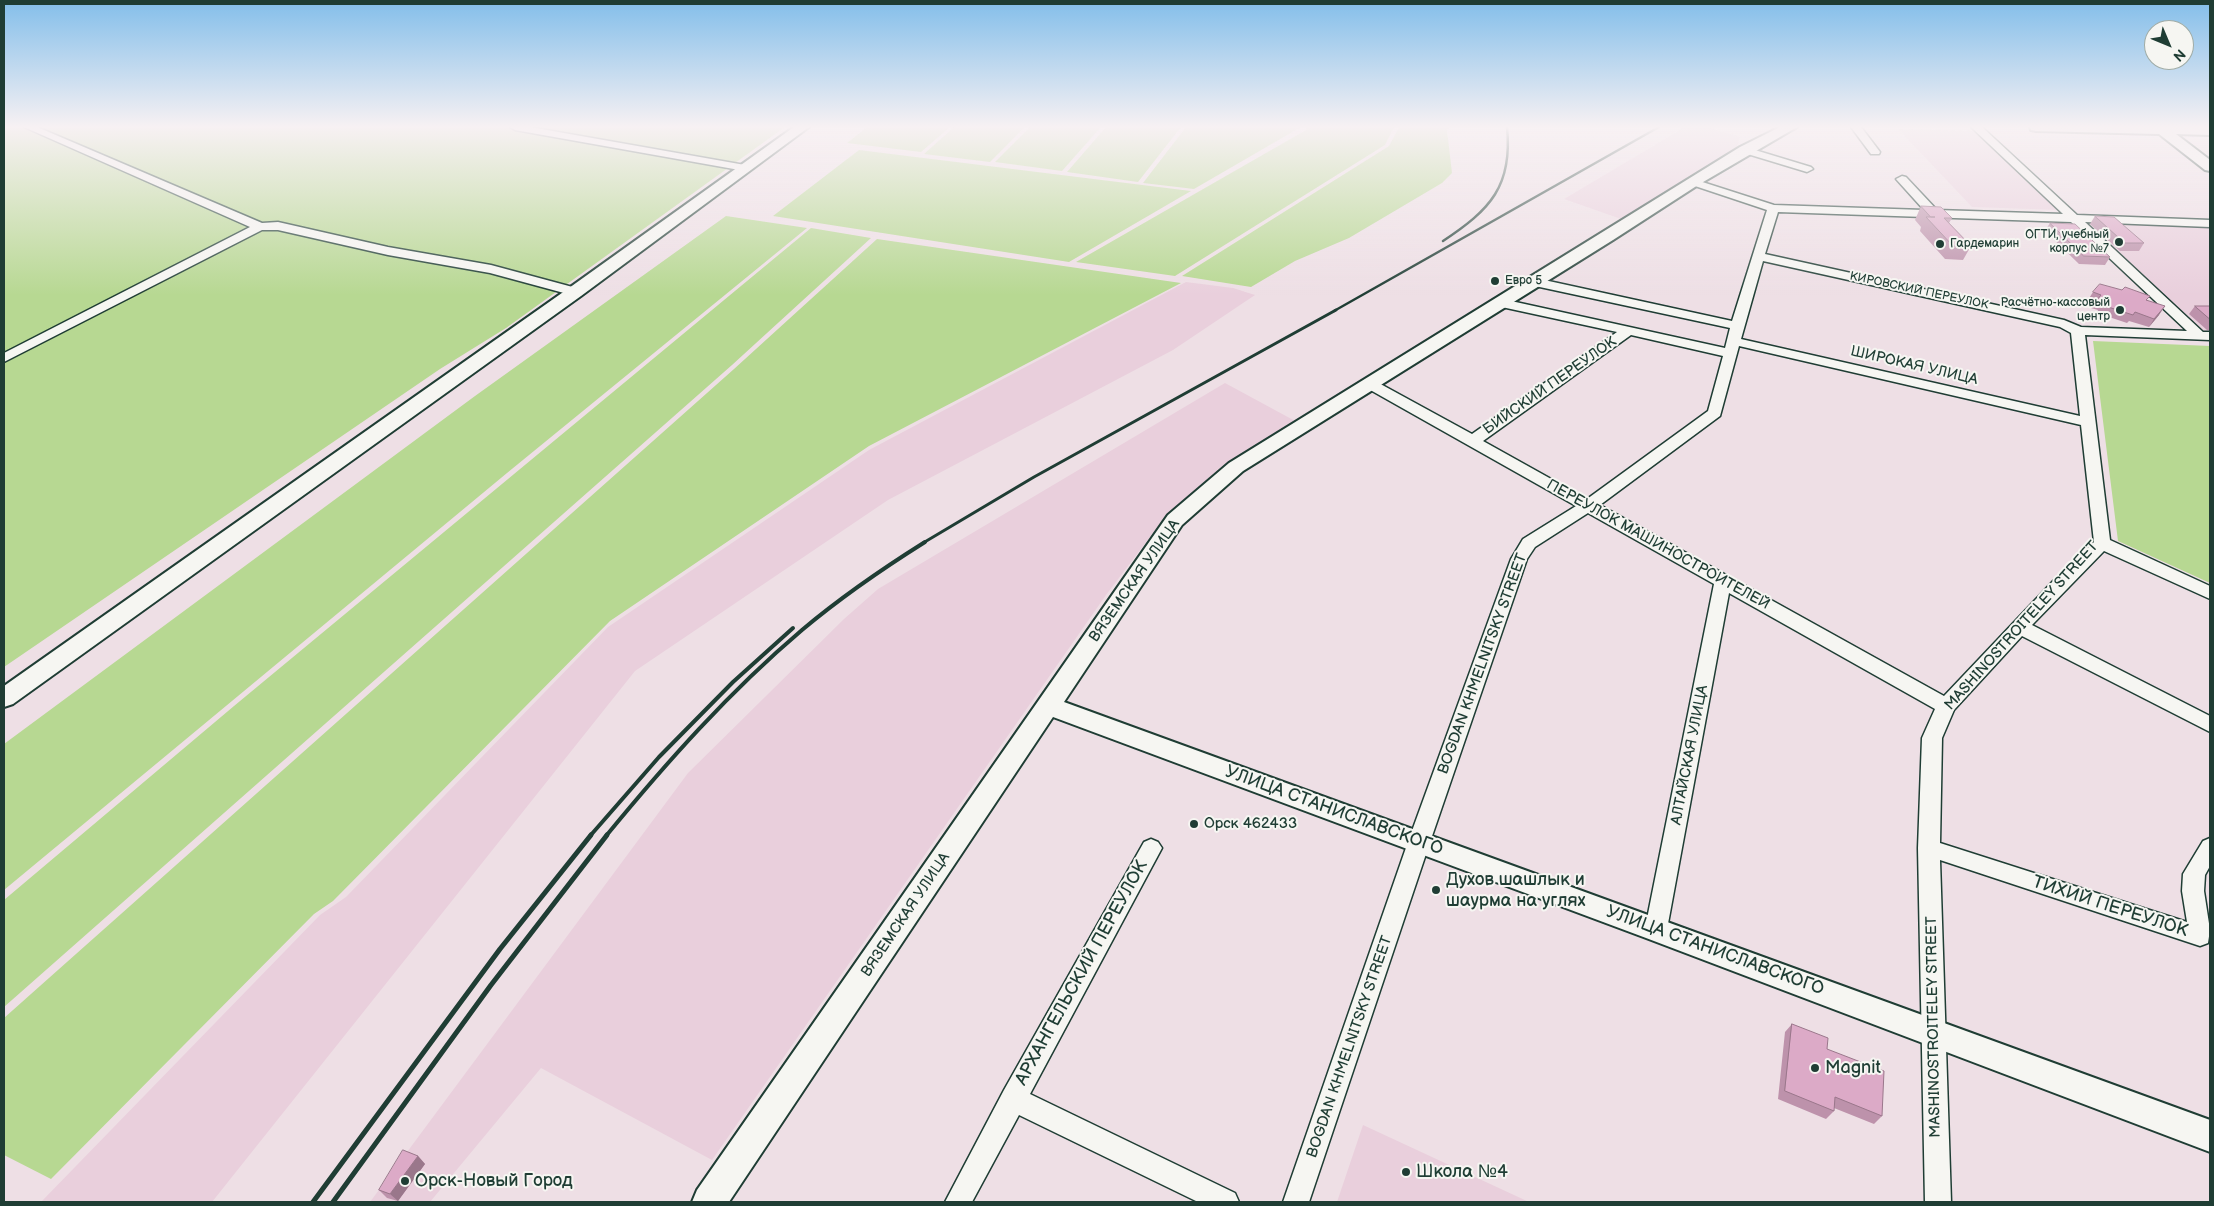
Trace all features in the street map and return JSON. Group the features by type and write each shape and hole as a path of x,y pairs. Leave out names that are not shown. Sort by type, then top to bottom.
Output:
{"main road":[{"path":"4,698 575,292 724,183"},
{"name":"ВЯЗЕМСКАЯ УЛИЦА","path":"708,1202 1175,520 1236,467 1502,303 1691,183"},
{"name":"УЛИЦА СТАНИСЛАВСКОГО","path":"1049,706 1656,929 2210,1136"}],"street":[{"path":"159,183 260,227"},
{"path":"1697,183 1773,208 2210,223"},
{"path":"1906,183 1934,214"},
{"path":"2037,183 2205,335"},
{"name":"BOGDAN KHMELNITSKY STREET","path":"1296,1202 1419,842 1519,559 1529,544 1588,506 1715,413 1733,340 1773,208"},
{"path":"4,358 260,227 278,226 388,251 491,269 575,292"},
{"name":"КИРОВСКИЙ ПЕРЕУЛОК","path":"1758,256 2064,324 2078,331"},
{"name":"ШИРОКАЯ УЛИЦА","path":"1535,282 1733,340 2088,422"},
{"name":"ШИРОКАЯ УЛИЦА","path":"1502,303 1628,330 1733,340"},
{"name":"БИЙСКИЙ ПЕРЕУЛОК","path":"1472,441 1628,330"},
{"path":"2078,331 2205,335"},
{"name":"MASHINOSTROITELEY STREET","path":"1938,1202 1929,848 1932,738 1946,706 2102,543 2078,331"},
{"name":"ПЕРЕУЛОК МАШИНОСТРОИТЕЛЕЙ","path":"1370,384 1946,706"},
{"path":"2102,543 2210,593"},
{"name":"АЛТАЙСКАЯ УЛИЦА","path":"1656,929 1723,581"},
{"path":"2020,627 2210,724"},
{"name":"ТИХИЙ ПЕРЕУЛОК","path":"1929,848 2200,936 2193,891 2194,874 2210,847"},
{"name":"АРХАНГЕЛЬСКИЙ ПЕРЕУЛОК","path":"958,1202 1150,848"},
{"path":"1013,1099 1226,1202"}],"shaded area":[{"path":"1590,183 1681,183 1624,220 1564,199"},
{"path":"1949,183 2032,183 2060,210 1972,207"},
{"path":"2081,221 2210,225 2210,334 2204,334"},
{"path":"1186,282 1233,288 1255,295 1173,350 888,500 635,671 212,1202 41,1202 320,915 346,897 608,627 869,450"},
{"path":"1225,383 1297,422 1221,467 1165,517 1106,595 712,1160 541,1068 430,1202 370,1202 688,773 844,619 878,589"},
{"name":"Школа №4","path":"1363,1125 1529,1202 1337,1202"}],"green space":[{"path":"4,183 707,183 506,328 440,369 4,667"},
{"path":"816,183 1128,183 1191,191 1069,262 773,216"},
{"path":"1145,183 1204,183 1194,189"},
{"path":"1213,183 1324,183 1175,276 1076,262"},
{"path":"1330,183 1442,183 1349,238 1295,261 1251,287 1182,276"},
{"path":"726,216 807,228 507,473 4,890 4,744 475,396"},
{"path":"811,228 871,238 732,365 4,1007 4,900 234,706"},
{"path":"877,239 1181,283 869,446 610,621 333,901 314,914 51,1179 4,1155 4,1018 734,369"},
{"path":"2093,341 2210,346 2210,583 2118,541"}],"building":[{"path":"1921,206 1941,207 1952,218 1944,218 1971,246 1953,246 1926,217 1931,217"},
{"path":"2095,216 2114,217 2144,243 2125,243"},
{"path":"2050,223 2075,224 2110,257 2084,256"},
{"path":"2100,284 2122,290 2125,287 2150,296 2146,300 2165,306 2154,319 2135,312 2133,315 2102,305 2104,302 2097,300 2101,295 2093,292"},
{"path":"2195,306 2210,306 2210,319"},
{"name":"Magnit","path":"1792,1024 1828,1038 1827,1049 1884,1071 1882,1116 1835,1097 1834,1111 1785,1091"},
{"path":"403,1150 418,1156 390,1194 379,1190"}],"railway":[{"path":"1443,241 1474,218 1485,207 1501,183"},
{"path":"1334,311 1560,183"},
{"path":"923,543 1034,477 1336,310"},
{"path":"606,836 699,729 775,654 846,595 925,542"},
{"path":"590,836 659,757 733,682 793,628"},
{"path":"313,1202 500,949 591,835"},
{"path":"333,1202 491,985 607,835"}],"place":[{"name":"ОГТИ, учебный корпус №7","path":"2119,242"},
{"name":"Гардемарин","path":"1940,244"},
{"name":"Евро 5","path":"1495,281"},
{"name":"Расчётно-кассовый центр","path":"2120,310"},
{"name":"Орск 462433","path":"1194,824"},
{"name":"Духов шашлык и шаурма на углях","path":"1436,890"},
{"name":"Magnit","path":"1815,1068"},
{"name":"Школа №4","path":"1406,1172"},
{"name":"Орск-Новый Город","path":"405,1181"}]}
